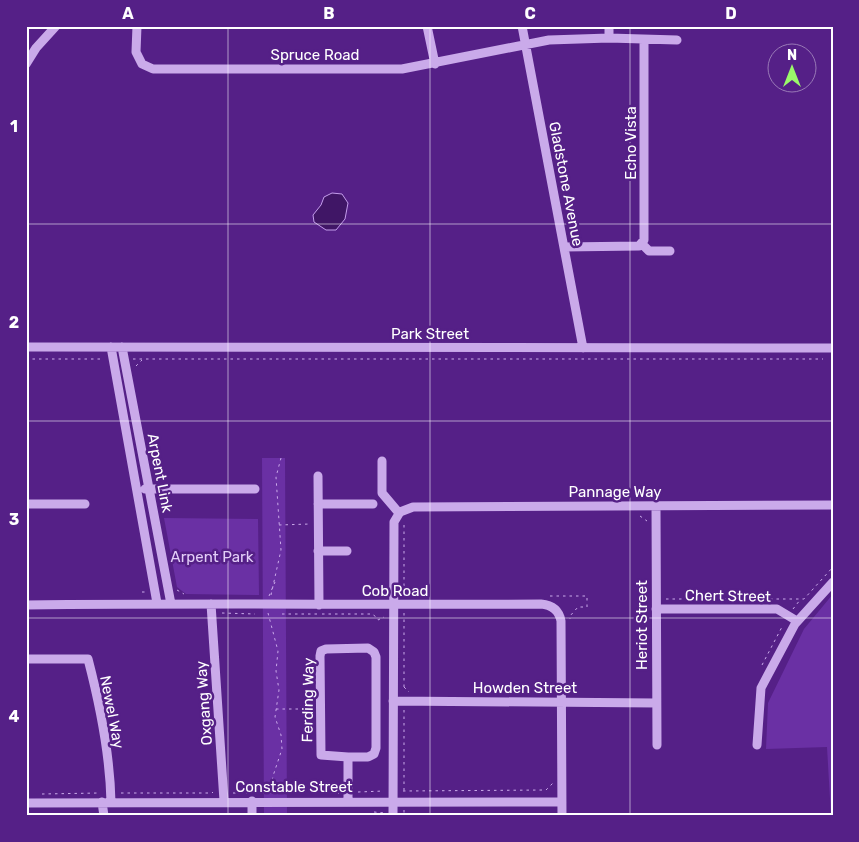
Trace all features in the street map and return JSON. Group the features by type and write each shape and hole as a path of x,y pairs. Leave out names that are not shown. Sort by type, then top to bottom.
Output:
{"street":[{"path":"26,64 36,48 56,26"},
{"name":"Spruce Road","path":"137,26 136,52 142,64 153,69 402,69 549,40 608,38 678,40"},
{"path":"428,26 435,64"},
{"name":"Gladstone Avenue","path":"522,26 583,348"},
{"path":"608,38 609,26"},
{"name":"Echo Vista","path":"642,244 644,240 644,40"},
{"path":"564,246 642,244 649,251 670,251"},
{"name":"Park Street","path":"26,347 833,348"},
{"name":"Arpent Link","path":"111,347 136,489 150,589 157,603"},
{"name":"Arpent Link","path":"122,347 171,604"},
{"path":"382,461 382,493 399,513 394,522 393,816"},
{"path":"318,476 318,605"},
{"path":"136,489 255,489"},
{"path":"26,504 85,504"},
{"path":"318,504 373,504"},
{"name":"Pannage Way","path":"399,513 413,507 833,505"},
{"name":"Heriot Street","path":"656,506 656,745"},
{"path":"318,552 347,551"},
{"path":"757,746 761,688 797,621 833,582"},
{"name":"Cob Road","path":"26,605 157,603 267,607 393,604 541,604 552,607 558,612 561,621 562,816"},
{"name":"Oxgang Way","path":"211,604 224,801"},
{"name":"Chert Street","path":"656,604 777,609 797,621"},
{"name":"Ferding Way","path":"368,648 374,652 376,748 374,754 368,757 348,757 321,755 321,651 368,648"},
{"name":"Newel Way","path":"26,659 88,659 95,687 111,779 106,802"},
{"name":"Howden Street","path":"393,701 656,703"},
{"path":"347,797 348,757"},
{"name":"Constable Street","path":"26,803 252,801 270,797 347,797 393,802 562,802"},
{"path":"252,801 252,816"},
{"path":"104,816 106,802"}],"path":[{"path":"26,359 113,359"},
{"path":"124,359 823,359"},
{"path":"270,797 272,776 282,749 281,735 275,717 280,690 276,671 278,651 267,607 275,582 281,550 276,477 281,458"},
{"path":"638,514 648,522"},
{"path":"280,613 373,614 378,620 393,604 404,596 404,522"},
{"path":"656,604 804,599 833,567"},
{"path":"168,588 174,587 186,596"},
{"path":"548,596 587,596 587,607 578,607 570,616 570,626"},
{"path":"404,605 404,816"},
{"path":"267,607 274,613"},
{"path":"221,613 260,614"},
{"path":"404,687 412,695"},
{"path":"275,709 320,709"},
{"path":"318,793 347,797 393,791 546,790 553,783"},
{"path":"143,792 212,793"},
{"path":"231,793 270,797 280,793"}],"green space":[{"path":"262,458 285,458 287,816 264,816"},
{"name":"Arpent Park","path":"164,518 258,519 259,595 186,594 177,587"},
{"path":"833,594 833,816 831,816 827,747 766,749 768,703 804,629"}],"shaded area":[{"path":"332,193 342,194 348,203 345,219 336,230 326,230 314,222 313,215 321,205 324,197"}]}
